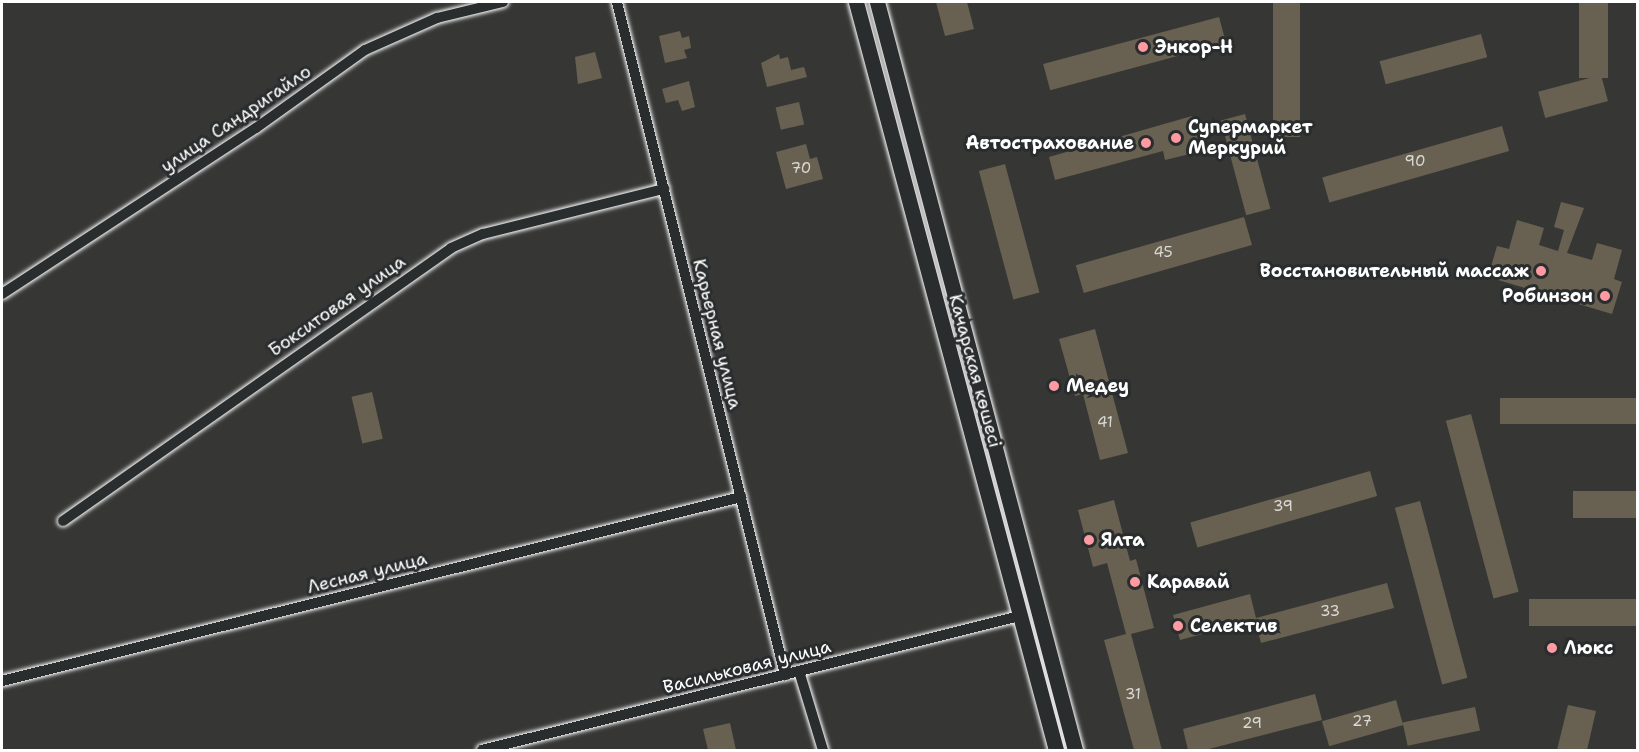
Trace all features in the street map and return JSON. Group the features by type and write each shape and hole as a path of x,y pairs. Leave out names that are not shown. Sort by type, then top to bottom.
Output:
{"main road":[{"name":"Качарская көшесі","path":"855,2 1056,750"},
{"name":"Качарская көшесі","path":"877,2 1075,750"}],"street":[{"name":"улица Сандригайло","path":"2,294 256,128 365,50 437,18 503,2"},
{"name":"Карьерная улица","path":"617,2 785,675"},
{"path":"871,58 891,53"},
{"name":"Бокситовая улица","path":"63,521 451,248 483,234 664,189"},
{"path":"968,420 986,415"},
{"name":"Лесная улица","path":"2,681 741,497"},
{"name":"Васильковая улица","path":"482,750 1020,616"},
{"path":"799,671 823,750"}],"building":[{"path":"936,2 967,2 974,29 945,36"},
{"path":"1273,2 1300,2 1300,137 1273,137"},
{"path":"1579,2 1608,2 1608,78 1579,78"},
{"path":"1219,17 1226,43 1050,90 1043,64"},
{"path":"680,31 682,38 689,36 691,48 684,50 687,58 665,63 659,36"},
{"path":"1481,34 1487,57 1386,84 1380,61"},
{"path":"595,52 602,78 578,84 575,57"},
{"path":"779,54 780,59 788,57 791,70 804,67 807,77 767,87 761,63"},
{"path":"1601,75 1608,101 1545,118 1538,92"},
{"path":"689,81 695,107 682,111 678,100 666,103 662,89"},
{"path":"799,102 804,124 781,130 776,107"},
{"path":"1245,114 1270,209 1246,215 1221,120"},
{"path":"1192,116 1202,151 1165,160 1163,151 1055,180 1049,157"},
{"path":"1502,126 1509,151 1329,203 1322,178"},
{"path":"806,144 810,159 817,157 823,179 786,189 776,152"},
{"path":"1005,164 1039,292 1013,299 979,171"},
{"path":"1561,202 1584,208 1567,253 1592,260 1597,243 1622,250 1614,279 1622,282 1612,314 1488,277 1497,246 1509,249 1517,220 1544,228 1539,245 1558,251 1564,230 1554,227"},
{"path":"1244,217 1252,245 1084,293 1076,265"},
{"path":"1095,329 1128,453 1100,460 1083,394 1075,396 1059,339"},
{"path":"372,392 383,439 362,443 352,397"},
{"path":"1500,398 1638,398 1638,424 1500,424"},
{"path":"1471,414 1519,592 1494,598 1446,421"},
{"path":"1370,471 1377,496 1197,548 1190,523"},
{"path":"1573,491 1638,491 1638,518 1573,518"},
{"path":"1114,500 1130,561 1136,559 1154,628 1131,634 1162,750 1134,750 1104,640 1126,634 1107,563 1093,567 1078,510"},
{"path":"1420,501 1467,678 1442,684 1395,508"},
{"path":"1387,583 1394,608 1261,643 1255,620 1180,640 1173,615 1250,594 1256,618"},
{"path":"1529,599 1638,599 1638,626 1529,626"},
{"path":"1315,694 1322,720 1205,750 1188,750 1183,729"},
{"path":"1396,700 1403,725 1329,746 1322,721"},
{"path":"1568,705 1596,711 1587,750 1557,750"},
{"path":"1475,707 1480,730 1408,746 1403,722"},
{"path":"730,723 736,750 708,750 703,729"}],"place":[{"name":"Энкор-Н","path":"1143,47"},
{"name":"Супермаркет Меркурий","path":"1176,138"},
{"name":"Автострахование","path":"1146,143"},
{"name":"Восстановительный массаж","path":"1541,271"},
{"name":"Робинзон","path":"1605,296"},
{"name":"Медеу","path":"1054,386"},
{"name":"Ялта","path":"1089,540"},
{"name":"Каравай","path":"1135,582"},
{"name":"Селектив","path":"1178,626"},
{"name":"Люкс","path":"1552,648"}]}
